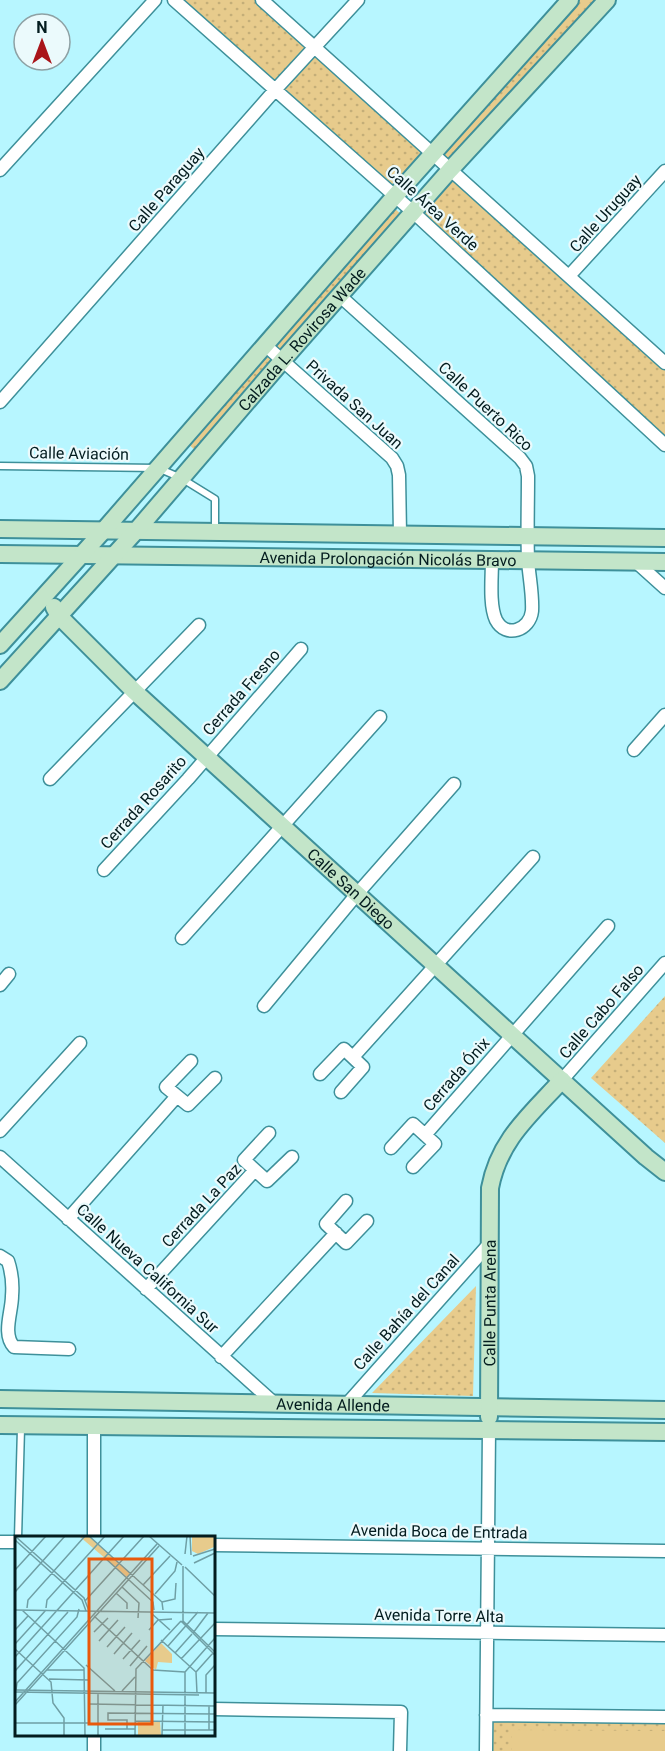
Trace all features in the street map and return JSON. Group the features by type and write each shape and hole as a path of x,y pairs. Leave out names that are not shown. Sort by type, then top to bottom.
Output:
{"street":[{"path":"0,170 155,0"},
{"name":"Calle Área Verde","path":"174,0 413,212 665,445"},
{"path":"262,0 665,363"},
{"name":"Calle Paraguay","path":"0,402 275,90 358,0"},
{"name":"Calzada L. Rovirosa Wade","path":"0,645 104,531 395,196 570,0"},
{"name":"Calzada L. Rovirosa Wade","path":"0,681 136,531 450,170 607,0"},
{"name":"Calle Uruguay","path":"569,276 665,171"},
{"name":"Calle Puerto Rico","path":"339,296 520,458 526,466 528,560 532,610 526,626 518,630 509,631 501,627 496,620 493,609 492,560"},
{"name":"Privada San Juan","path":"265,345 392,458 398,466 400,534"},
{"name":"Avenida Prolongación Nicolás Bravo","path":"0,529 665,538"},
{"name":"Avenida Prolongación Nicolás Bravo","path":"0,554 665,562"},
{"path":"635,561 665,588"},
{"name":"Calle San Diego","path":"47,594 59,616 134,691 665,1172"},
{"path":"50,779 200,624"},
{"name":"Cerrada Fresno","path":"207,757 301,649"},
{"path":"634,750 665,715"},
{"path":"182,938 380,717"},
{"name":"Cerrada Rosarito","path":"104,870 207,757"},
{"path":"264,1006 357,894 454,784"},
{"path":"320,1074 349,1053 436,965 533,857"},
{"name":"Cerrada Ónix","path":"425,1135 608,926"},
{"name":"Calle Cabo Falso","path":"562,1080 665,963"},
{"path":"0,985 9,974"},
{"path":"0,1131 80,1043"},
{"path":"341,1092 363,1067 349,1053"},
{"path":"191,1062 166,1088 188,1105 214,1078"},
{"name":"Calle Punta Arena","path":"486,1751 490,1188 496,1164 504,1146 562,1080"},
{"path":"68,1219 177,1096"},
{"path":"391,1148 412,1124 425,1135 435,1144 413,1167"},
{"name":"Cerrada La Paz","path":"269,1133 244,1160 267,1182 292,1157"},
{"name":"Calle Nueva California Sur","path":"0,1157 274,1403"},
{"name":"Cerrada La Paz","path":"146,1289 255,1170"},
{"path":"346,1201 326,1224 346,1243 367,1221"},
{"path":"221,1357 336,1233"},
{"name":"Calle Bahía del Canal","path":"347,1404 490,1243"},
{"path":"0,1256 8,1262 12,1272 9,1342 14,1347 69,1349"},
{"name":"Avenida Allende","path":"0,1399 665,1410"},
{"name":"Avenida Allende","path":"0,1425 665,1432"},
{"path":"94,1426 94,1536"},
{"path":"0,1542 15,1540"},
{"name":"Avenida Boca de Entrada","path":"214,1545 665,1551"},
{"name":"Avenida Torre Alta","path":"214,1629 665,1635"},
{"path":"214,1709 401,1712 400,1751"},
{"path":"486,1715 665,1717"}],"lane":[{"name":"Calle Aviación","path":"0,466 158,468"},
{"path":"158,468 181,478 215,499 214,532"},
{"path":"17,1536 21,1425"}],"shaded area":[{"path":"175,0 261,0 431,153 394,194"},
{"path":"572,0 605,0 450,168 435,154"},
{"path":"450,170 665,363 665,444 414,212"},
{"path":"389,203 406,219 282,360 266,345"},
{"path":"265,346 282,361 200,455 183,439"},
{"path":"665,996 665,1143 591,1078"},
{"path":"476,1286 473,1396 372,1393"},
{"path":"491,1720 665,1722 665,1751 491,1751"},
{"path":"512,1730 665,1731 665,1751 512,1751"}]}
